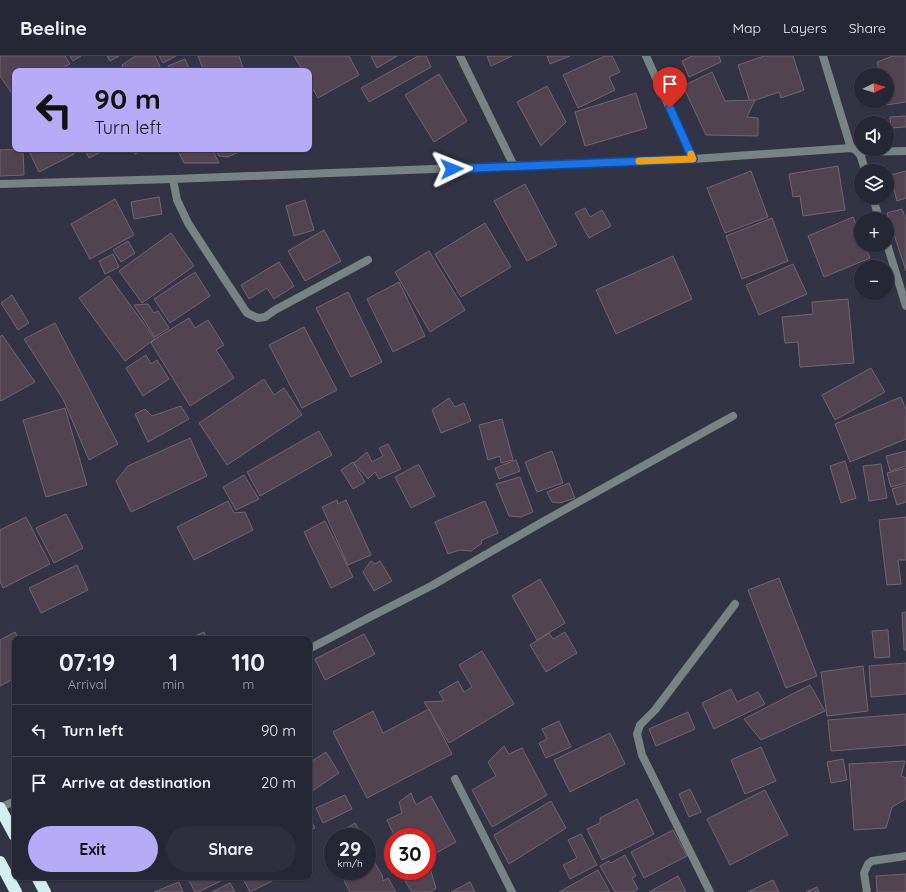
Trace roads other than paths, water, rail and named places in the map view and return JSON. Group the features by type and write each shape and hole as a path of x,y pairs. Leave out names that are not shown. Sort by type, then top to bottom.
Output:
{"highway":[{"path":"0,808 12,830"},
{"path":"0,862 16,892"},
{"path":"39,880 45,892"}],"street":[{"path":"460,56 514,166"},
{"path":"646,56 693,159"},
{"path":"823,56 851,148"},
{"path":"0,184 173,179 693,159 854,149"},
{"path":"894,151 906,151"},
{"path":"173,179 177,200 188,223 248,313 258,318 265,317 274,310 368,260"},
{"path":"889,252 906,306"},
{"path":"312,647 433,585 553,516 733,416"},
{"path":"710,892 642,755 637,734 640,725 655,710 735,604"},
{"path":"455,779 512,892"},
{"path":"0,808 12,802"},
{"path":"867,892 864,873 868,864 872,861 906,856"}]}
